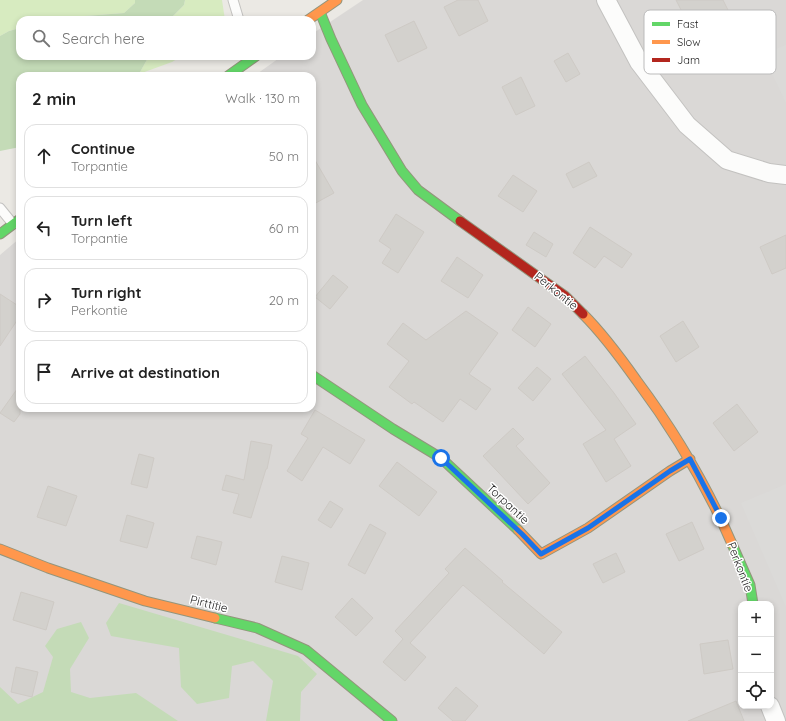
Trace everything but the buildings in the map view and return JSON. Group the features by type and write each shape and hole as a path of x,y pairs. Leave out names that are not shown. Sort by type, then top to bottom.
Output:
{"street":[{"path":"314,16 337,0"},
{"path":"606,0 644,69"},
{"name":"Perkontie","path":"320,12 362,105 402,171 418,190 565,296 609,342 647,394 690,459 727,532 750,585 753,601"},
{"path":"233,72 248,60"},
{"path":"648,74 687,125 727,160 769,173 786,175"},
{"path":"0,234 16,222"},
{"name":"Torpantie","path":"316,378 393,430 441,458 522,534 541,554 588,528 670,471 690,459"},
{"name":"Pirttitie","path":"0,549 48,568 145,601 257,628 306,650 392,721"},
{"path":"771,709 776,721"}],"lane":[{"path":"233,0 238,16"},
{"path":"0,208 16,222"}],"shaded area":[{"path":"363,0 786,0 786,721 0,721 0,255 16,241 16,412 316,412 316,72 260,72 276,60 316,60 316,31"},
{"path":"786,45 786,103 772,74 776,74 776,49"},
{"path":"786,484 786,607 741,503"}],"green space":[{"path":"0,0 135,0 135,3 124,13 85,16 16,16 16,29 0,36"},
{"path":"135,0 185,0 184,5 173,16 85,16 124,13 135,3"},
{"path":"185,0 222,0 224,16 173,16 184,5"},
{"path":"16,29 16,60 147,60 140,72 16,72 16,148 0,151 0,36"},
{"path":"147,60 175,60 144,72 140,72"},
{"path":"119,603 298,656 317,674 301,692 300,721 266,721 273,681 253,661 232,666 229,698 197,704 181,687 179,648 111,636 106,623"},
{"path":"81,622 89,638 70,669 71,692 90,698 136,693 178,721 0,721 0,687 18,704 43,692 53,657 45,646 57,629"}],"traffic: fast":[{"path":"320,12 362,105 402,171 418,190 460,221"},
{"path":"234,72 250,60"},
{"path":"0,234 16,222"},
{"path":"316,378 393,429 441,458 518,530"},
{"path":"732,544 750,585 753,601"},
{"path":"215,618 257,628 306,650 392,721"}],"traffic: slow":[{"path":"314,16 337,0"},
{"path":"583,314 618,355 651,400 677,440 701,480 732,544"},
{"path":"518,530 541,554 588,528 670,471 690,459"},
{"path":"0,549 48,568 145,601 215,618"}],"traffic: jam":[{"path":"460,221 565,296 583,314"}],"route":[{"path":"441,458 522,534 541,554 588,528 670,471 690,459 721,518"}]}
